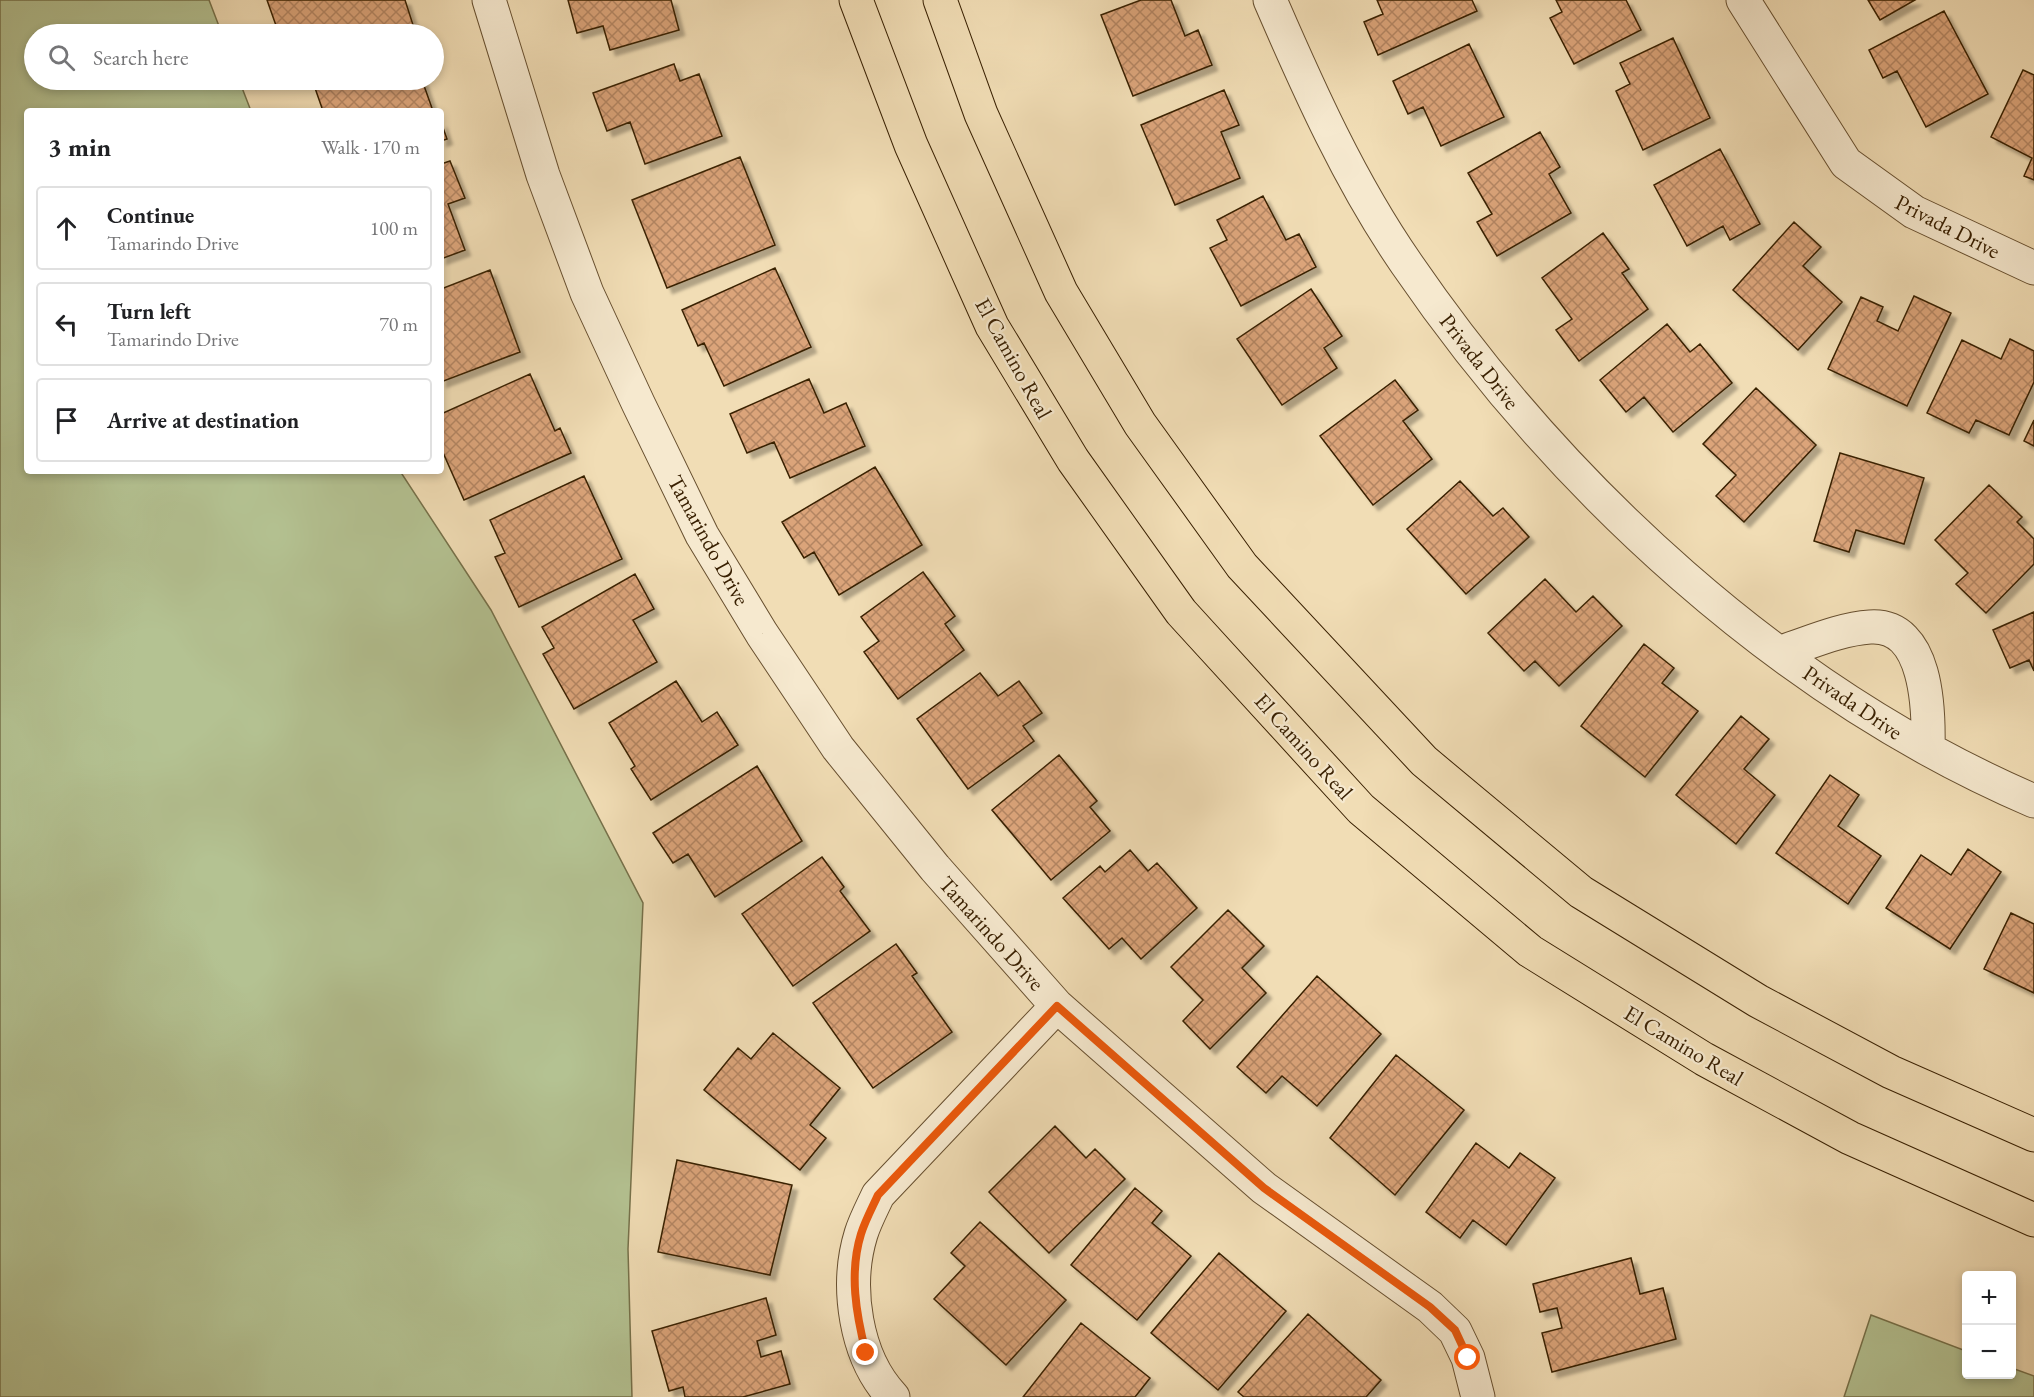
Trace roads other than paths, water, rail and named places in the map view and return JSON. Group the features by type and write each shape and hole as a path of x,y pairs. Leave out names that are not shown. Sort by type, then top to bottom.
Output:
{"main road":[{"name":"El Camino Real","path":"856,0 911,145 992,326 1073,460 1181,612 1361,809 1530,951 1704,1059 1850,1138 2034,1220"},
{"path":"940,0 981,114 1061,292 1140,424 1242,566 1424,761 1581,892 1758,1001 1891,1072 2034,1135"}],"street":[{"name":"Tamarindo Drive","path":"489,0 543,175 587,293 702,536 762,634 838,748 935,868 1057,1006 1264,1188 1438,1315 1455,1330 1468,1358 1478,1397"},
{"name":"Privada Drive","path":"1270,0 1304,78 1347,163 1404,261 1519,412 1597,497 1699,589 1814,678 1928,749 2034,801"},
{"name":"Privada Drive","path":"1743,0 1846,163 1914,212 2034,268"},
{"name":"Privada Drive","path":"1781,652 1862,628 1891,630 1902,638 1915,657 1925,683 1929,710 1928,749"},
{"name":"Tamarindo Drive","path":"893,1397 884,1387 866,1353 857,1316 855,1272 861,1234 878,1195 1057,1006"}]}
